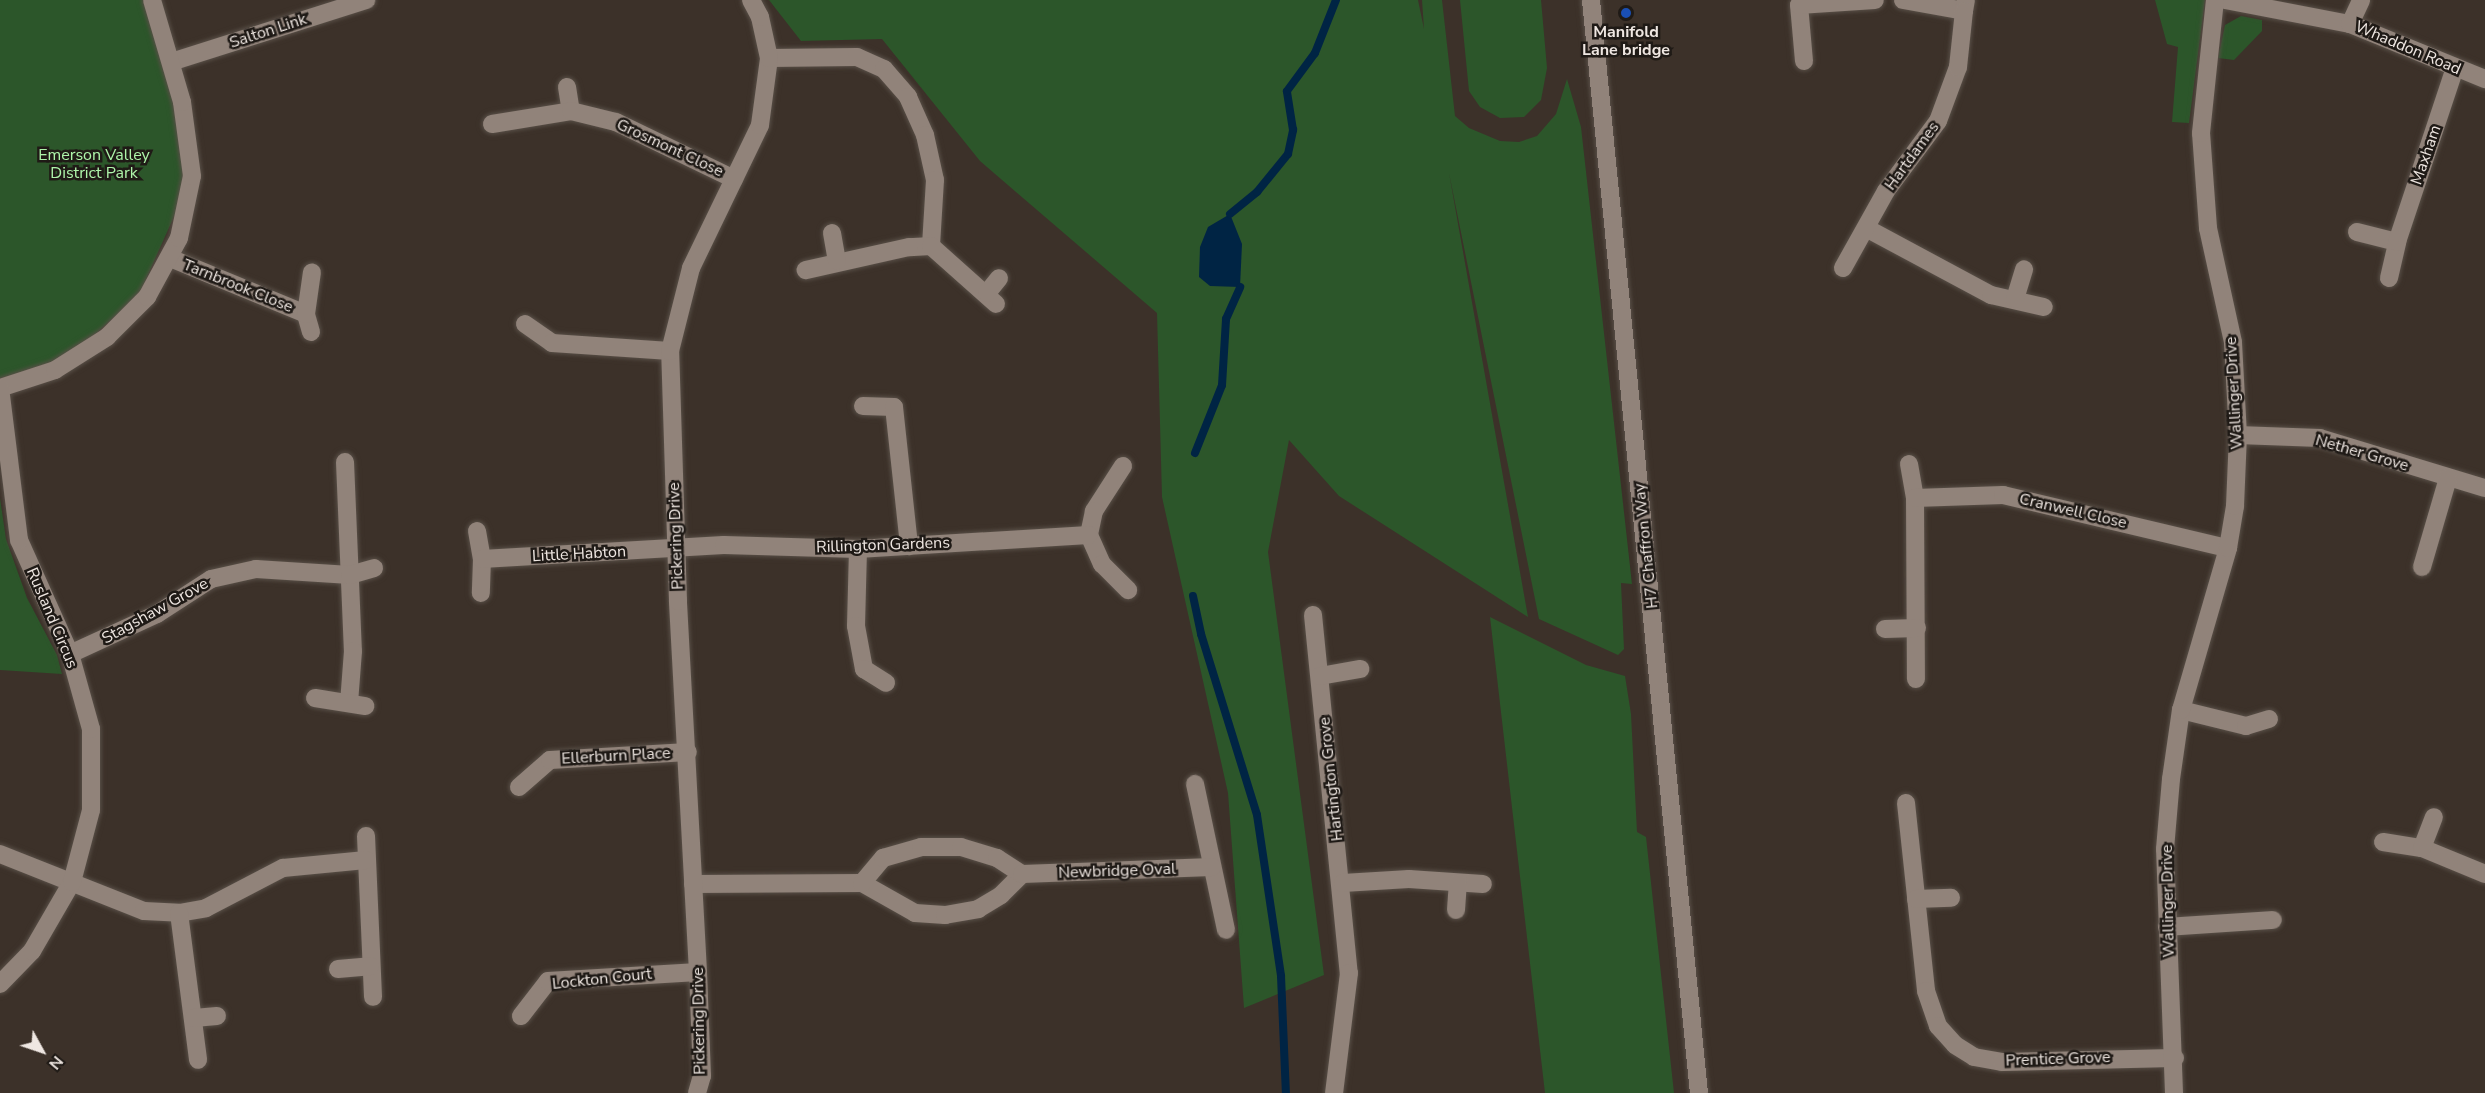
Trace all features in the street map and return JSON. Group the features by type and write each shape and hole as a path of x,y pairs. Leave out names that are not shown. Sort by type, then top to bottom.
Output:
{"street":[{"path":"0,388 55,370 107,337 147,297 179,238 192,176 183,102 152,0"},
{"name":"Salton Link","path":"171,62 366,0"},
{"name":"Pickering Drive","path":"697,1093 702,1076 670,351 691,268 760,125 769,58 760,17 751,0"},
{"name":"H7 Chaffron Way","path":"1591,0 1699,1093"},
{"path":"1804,61 1799,2 1875,0"},
{"name":"Hartdames","path":"1843,268 1886,191 1938,121 1958,67 1965,5 1903,0"},
{"name":"Wallinger Drive","path":"2174,1093 2175,1058 2165,849 2181,710 2228,548 2235,506 2238,435 2233,342 2208,228 2201,133 2215,0"},
{"name":"Whaddon Road","path":"2225,0 2350,24 2485,80"},
{"path":"2350,24 2361,0"},
{"path":"769,58 857,57 884,69 908,97 925,135 935,180 931,246"},
{"name":"Maxham","path":"2389,278 2397,242 2455,68"},
{"path":"567,87 571,111"},
{"name":"Grosmont Close","path":"492,124 571,111 616,122 734,179"},
{"path":"1866,228 1991,295 2044,307"},
{"path":"2357,232 2397,242"},
{"path":"832,233 837,261"},
{"path":"806,270 837,261 931,246"},
{"path":"931,246 992,299 999,278"},
{"name":"Tarnbrook Close","path":"170,258 306,314"},
{"path":"2015,299 2024,269"},
{"name":"Tarnbrook Close","path":"311,332 306,314 312,273"},
{"path":"525,324 552,343 670,351"},
{"name":"Rusland Circus","path":"0,388 19,540 70,654 91,729 91,810 72,882 32,951 0,984"},
{"path":"863,406 894,407 909,546"},
{"name":"Nether Grove","path":"2238,435 2320,438 2485,488"},
{"path":"315,698 357,705 345,462"},
{"path":"1909,464 1915,498 1916,679"},
{"path":"1123,466 1094,511 1089,535 1102,564 1128,590"},
{"path":"2422,567 2448,478"},
{"name":"Cranwell Close","path":"1915,498 2003,495 2228,548"},
{"path":"477,531 482,559 481,592"},
{"name":"Rillington Gardens","path":"677,548 724,545 858,549 1089,535"},
{"name":"Little Habton","path":"482,559 677,548"},
{"path":"858,549 856,626 864,669 886,682"},
{"name":"Stagshaw Grove","path":"70,654 157,614 212,579 256,569 350,575 374,568"},
{"name":"Hartington Grove","path":"1313,615 1343,883 1350,973 1334,1093"},
{"path":"1885,629 1917,628"},
{"path":"1320,676 1360,669"},
{"path":"2181,710 2246,726 2270,719"},
{"name":"Ellerburn Place","path":"519,787 550,759 688,752"},
{"path":"1195,784 1226,930"},
{"name":"Prentice Grove","path":"1906,803 1926,991 1938,1026 1955,1045 1974,1056 2002,1062 2175,1058"},
{"path":"2422,848 2434,817"},
{"path":"366,836 373,997"},
{"path":"2383,842 2422,848 2485,874"},
{"path":"693,884 862,883 915,914 945,915 978,909 1001,895 1022,874 997,858 961,847 921,847 883,858 862,883"},
{"path":"0,854 144,910 179,913 206,908 283,867 366,860"},
{"name":"Newbridge Oval","path":"1022,874 1212,867"},
{"path":"1343,883 1409,879 1482,884"},
{"path":"1456,910 1458,883"},
{"path":"1916,899 1951,898"},
{"path":"179,913 198,1060"},
{"path":"2167,927 2273,920"},
{"path":"338,969 370,966"},
{"name":"Lockton Court","path":"520,1016 548,981 698,972"},
{"path":"194,1018 217,1016"}],"green space":[{"name":"Emerson Valley District Park","path":"0,0 159,0 192,176 139,295 55,370 0,378"},
{"path":"769,0 1418,0 1424,29 1422,0 1442,0 1455,116 1469,128 1500,141 1519,142 1537,136 1556,114 1567,79 1581,127 1632,584 1621,583 1624,649 1618,655 1539,619 1449,173 1528,617 1339,496 1289,440 1268,552 1324,975 1244,1008 1228,793 1162,497 1157,313 980,161 882,39 801,41"},
{"path":"1460,0 1541,0 1547,68 1541,100 1524,117 1500,118 1480,107 1469,91"},
{"path":"2155,0 2205,0 2189,123 2172,122 2178,47 2167,44"},
{"path":"2241,16 2262,20 2262,31 2234,60 2218,58 2225,25"},
{"path":"0,498 6,539 27,598 57,655 62,674 0,670"},
{"path":"1490,617 1586,665 1625,676 1631,714 1637,832 1646,837 1674,1093 1545,1093"}],"water":[{"path":"1230,214 1242,244 1240,287 1210,286 1199,277 1200,247 1208,227"}],"waterway":[{"path":"1230,214 1257,192 1288,154 1293,130 1287,91 1315,53 1336,0"},
{"path":"1195,453 1222,385 1226,319 1240,287"},
{"path":"1193,596 1201,634 1257,815 1281,976 1286,1093"}],"place":[{"name":"Manifold Lane bridge","path":"1626,13"}]}
